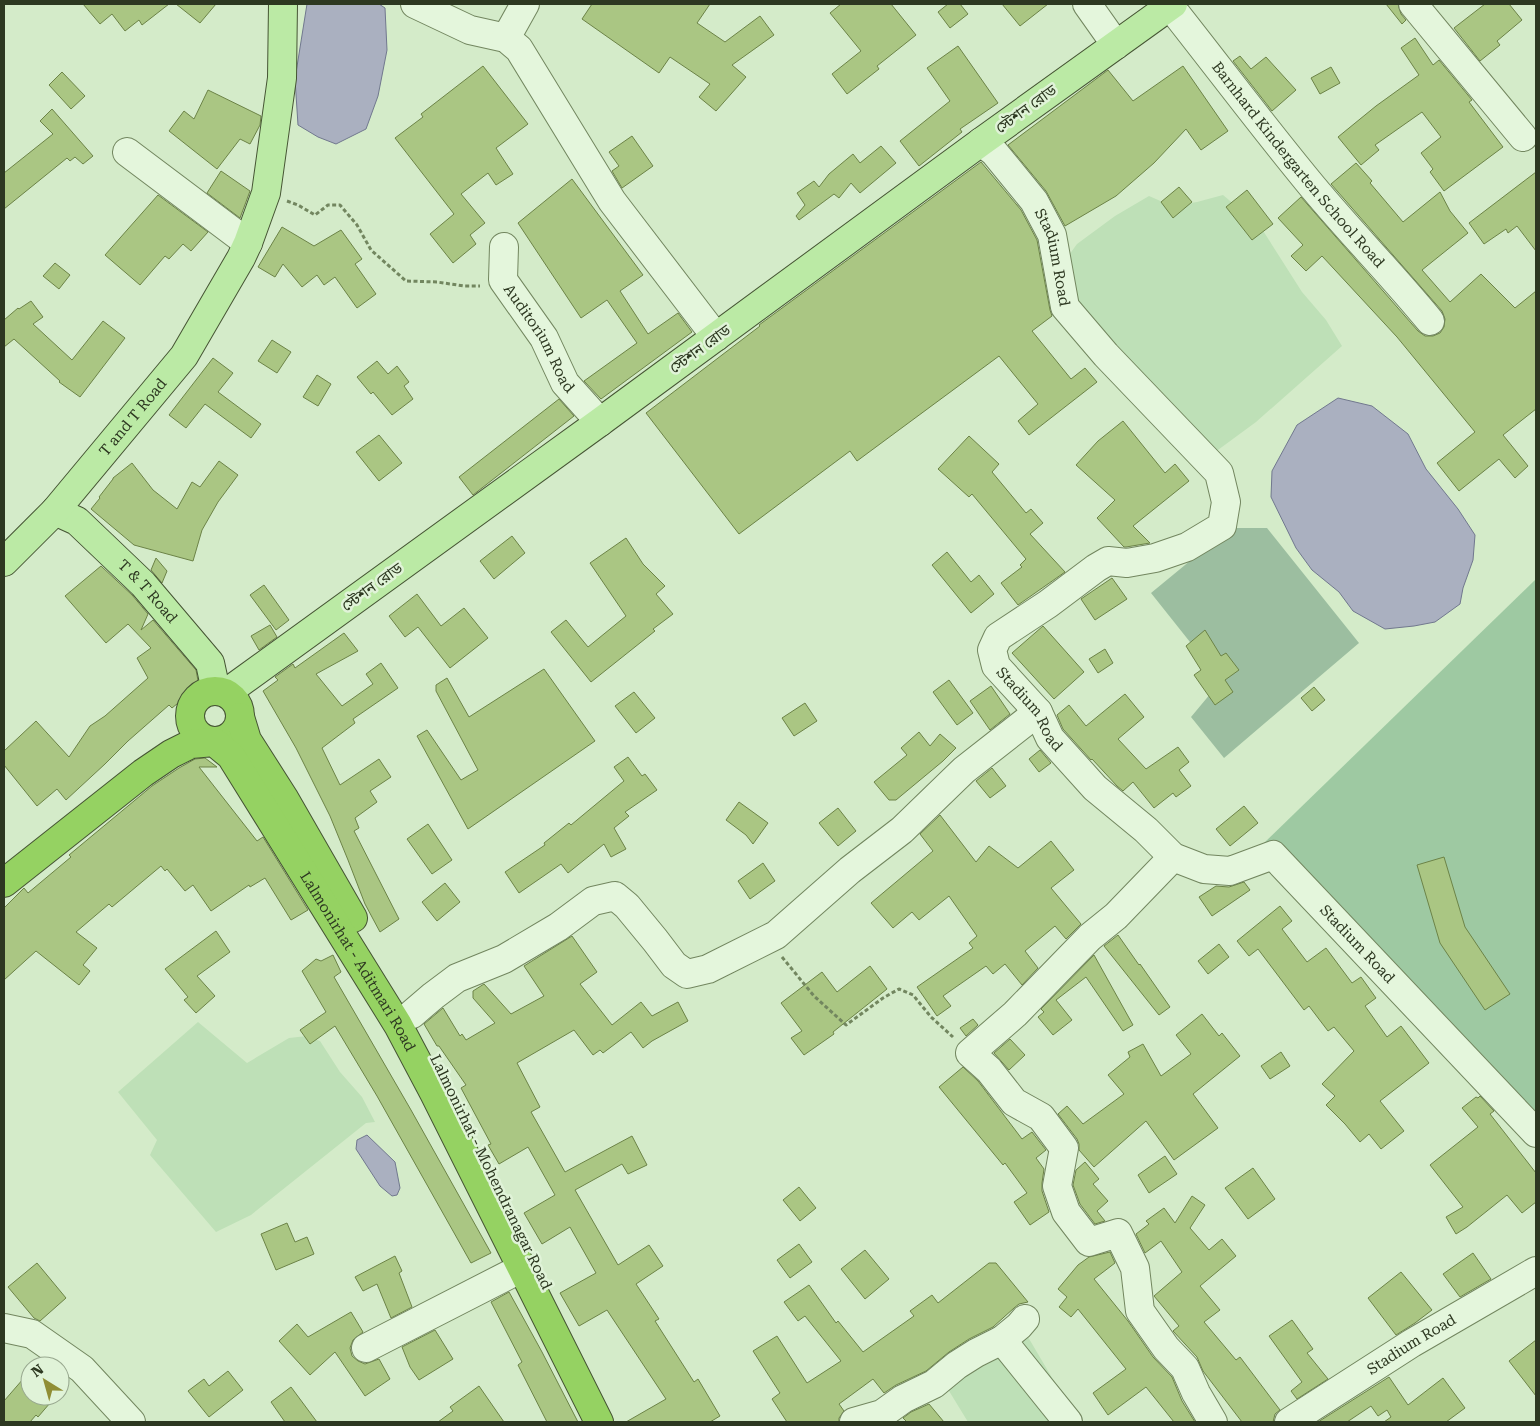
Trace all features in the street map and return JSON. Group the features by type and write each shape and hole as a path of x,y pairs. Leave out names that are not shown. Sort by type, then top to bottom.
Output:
{"highway":[{"path":"4,883 142,773 171,754 191,744 214,742 224,740 232,735 238,727 239,707 234,699 221,692 206,693 198,698 192,706 190,715 192,725 197,734 204,739 214,742"},
{"name":"Lalmonirhat - Mohendranagar Road","path":"240,717 247,740 284,798 347,908 412,1014 530,1253 617,1422"},
{"path":"4,872 192,725"},
{"name":"Lalmonirhat - Aditmari Road","path":"214,742 231,756 398,1025 599,1422"}],"main road":[{"name":"T and T Road","path":"4,562 55,511 184,356 245,250 266,193 282,78 283,4"},
{"name":"স্টেশন রোড","path":"221,692 600,422 981,142 1172,5"},
{"name":"T & T Road","path":"55,511 77,521 143,584 210,663 221,692"}],"street":[{"path":"415,4 470,30 506,38 519,49 612,201 716,337"},
{"path":"506,38 525,4"},
{"path":"1087,4 1116,45"},
{"path":"1413,4 1523,137"},
{"name":"Barnhard Kindergarten School Road","path":"1172,5 1307,181 1430,321"},
{"name":"Stadium Road","path":"981,142 994,152 1034,201 1052,236 1065,307 1112,362 1219,473 1226,502 1222,526 1187,547 1155,558 1127,563 1108,561 998,637 992,650 996,666 1038,712 1050,738 1095,788 1146,830 1173,857 1204,869 1230,871 1273,855 1536,1133"},
{"path":"127,152 245,250"},
{"name":"Auditorium Road","path":"504,247 503,280 544,338 565,383 600,422"},
{"path":"412,1014 457,978 504,959 558,927 593,901 615,896 627,906 674,965 687,974 708,969 776,935 850,870 902,830 964,770 1038,712"},
{"path":"1173,857 1116,916 1090,937 1015,1014 970,1053 989,1070 1014,1102 1041,1117 1064,1148 1057,1186 1066,1212 1089,1242 1118,1233 1135,1268 1140,1311 1166,1348 1185,1368 1196,1393 1213,1422"},
{"path":"366,1348 522,1268"},
{"name":"Stadium Road","path":"1289,1422 1412,1343 1536,1271"},
{"path":"854,1422 882,1414 903,1399 934,1384 976,1353 1002,1340 1019,1326 1025,1318"},
{"path":"4,1328 32,1334 82,1369 131,1422"},
{"path":"1002,1340 1068,1422"}],"path":[{"path":"266,193 298,204 315,215 328,205 340,205 357,225 371,250 406,281 485,286 503,280"},
{"path":"766,939 814,996 846,1025 883,998 899,989 913,995 931,1017 970,1053"}],"green space":[{"path":"1223,195 1260,226 1302,292 1326,320 1342,346 1256,422 1207,458 1085,322 1061,266 1077,244 1115,216 1149,196 1172,206"},
{"path":"1230,528 1267,528 1359,643 1224,758 1191,717 1221,681 1151,593"},
{"path":"1536,579 1536,1133 1263,844"},
{"path":"198,1022 247,1063 289,1038 307,1036 320,1041 340,1072 362,1097 375,1122 366,1123 251,1215 216,1232 150,1155 157,1140 118,1092"},
{"path":"1028,1337 1074,1415 1066,1422 968,1422 946,1386"}],"water":[{"path":"307,4 379,4 385,8 387,50 378,96 366,129 336,144 318,137 298,125 295,79"},
{"path":"1338,398 1372,406 1408,434 1426,469 1458,509 1475,535 1473,560 1463,588 1460,604 1435,622 1385,629 1353,611 1339,592 1312,570 1296,548 1271,497 1272,471 1297,425"},
{"path":"367,1135 395,1162 400,1188 397,1195 392,1196 380,1186 356,1149 357,1140"}],"building":[{"path":"83,4 169,4 142,25 139,20 125,31 112,14 100,24"},
{"path":"176,4 216,4 200,23"},
{"path":"592,4 710,4 697,23 725,42 760,16 774,35 732,65 746,77 716,111 699,97 710,84 670,57 659,73 582,19"},
{"path":"841,4 891,4 916,35 877,66 879,69 847,94 832,74 861,51 830,13"},
{"path":"948,4 960,4 968,14 950,28 938,12"},
{"path":"1002,4 1048,4 1020,26"},
{"path":"1386,4 1398,4 1401,14 1406,20 1402,24"},
{"path":"1485,4 1509,4 1522,20 1497,41 1500,45 1480,61 1454,28"},
{"path":"1415,38 1433,65 1439,60 1472,100 1469,102 1503,147 1444,191 1430,172 1433,169 1421,153 1441,137 1422,112 1375,145 1379,150 1361,165 1338,137 1376,106 1419,75 1401,48"},
{"path":"958,46 998,103 960,129 962,132 919,166 900,141 950,101 927,68"},
{"path":"1240,56 1251,69 1266,57 1296,90 1272,111 1233,61"},
{"path":"483,66 528,124 496,148 513,174 496,185 488,173 461,194 485,223 470,235 476,244 453,263 430,234 454,214 395,138 423,117 421,114"},
{"path":"1183,66 1228,131 1201,150 1186,129 1154,163 1116,196 1065,226 1046,191 1008,145 1108,70 1133,101"},
{"path":"1331,67 1340,83 1320,94 1311,78"},
{"path":"62,72 85,96 71,109 49,85"},
{"path":"208,90 261,116 260,125 250,144 240,139 217,169 169,131 184,111 194,119"},
{"path":"52,109 93,156 83,164 75,157 70,161 67,158 4,209 4,173 53,134 40,121"},
{"path":"632,136 653,166 622,188 612,171 619,166 609,152"},
{"path":"881,146 896,163 860,193 851,183 839,198 834,194 799,220 796,216 805,205 797,193 814,181 819,187 829,174 853,154 860,163"},
{"path":"981,162 1021,210 1037,240 1052,316 1032,331 1071,379 1085,368 1097,382 1029,435 1018,421 1038,404 999,356 857,461 850,451 739,534 646,413 759,325"},
{"path":"1356,163 1372,181 1370,183 1403,222 1440,192 1450,211 1468,233 1422,270 1450,302 1481,274 1515,308 1536,291 1536,409 1503,435 1528,466 1515,478 1499,459 1459,491 1437,463 1475,432 1397,337 1322,256 1306,271 1291,256 1303,245 1278,218 1301,197 1418,331 1425,336 1433,336 1440,333 1444,327 1445,319 1442,311 1331,184"},
{"path":"221,171 250,191 240,218 207,193"},
{"path":"1536,172 1536,251 1517,226 1508,233 1506,229 1484,244 1469,223"},
{"path":"572,179 643,275 620,291 648,334 678,313 692,332 601,399 584,381 637,343 607,300 581,318 518,223"},
{"path":"1179,187 1192,202 1173,218 1161,202"},
{"path":"1247,190 1273,224 1252,240 1226,207"},
{"path":"158,195 208,232 191,251 183,244 169,259 165,256 140,285 105,255"},
{"path":"282,227 314,246 341,230 362,259 355,264 376,294 357,308 335,277 324,285 317,275 302,287 283,264 275,277 258,267"},
{"path":"55,263 70,275 59,289 43,276"},
{"path":"31,301 43,317 33,324 72,360 103,321 125,338 80,397 59,382 14,339 4,347 4,320 18,308"},
{"path":"272,340 291,352 277,373 258,361"},
{"path":"213,358 233,373 218,392 261,424 251,438 205,404 186,428 169,415"},
{"path":"377,361 388,374 397,366 409,382 404,386 413,399 392,415 373,392 371,394 357,377"},
{"path":"317,375 331,384 318,406 303,397"},
{"path":"559,399 574,416 473,495 459,477"},
{"path":"1123,421 1165,473 1175,464 1189,481 1133,526 1150,543 1126,547 1097,518 1115,500 1076,465 1098,441"},
{"path":"379,435 402,463 379,481 356,452"},
{"path":"969,436 999,464 992,472 1026,513 1031,509 1043,523 1030,534 1065,572 1018,605 1001,583 1022,567 1020,565 1026,559 972,494 969,497 938,469"},
{"path":"219,461 238,475 218,502 202,530 193,561 134,545 91,509 113,478 132,463 153,490 177,509 192,482 200,487"},
{"path":"512,536 525,553 494,579 480,561"},
{"path":"626,538 643,564 665,586 656,594 673,614 653,629 655,631 591,682 551,632 566,620 588,647 626,616 590,563"},
{"path":"947,552 971,582 979,575 994,594 971,613 932,565"},
{"path":"156,558 167,571 162,583 151,570"},
{"path":"101,566 132,595 148,614 141,630 153,620 196,670 199,686 172,708 169,705 66,800 57,789 37,806 4,765 4,751 36,721 69,757 90,726 105,716 148,678 137,658 151,648 128,624 106,643 65,596"},
{"path":"1112,578 1127,599 1095,620 1081,599"},
{"path":"264,585 289,620 276,630 250,595"},
{"path":"417,594 441,626 464,608 488,638 450,668 418,627 405,637 389,616"},
{"path":"270,625 277,637 259,650 251,636"},
{"path":"1043,626 1084,672 1054,699 1012,653"},
{"path":"1205,630 1221,656 1226,653 1239,670 1225,680 1233,692 1215,705 1194,675 1201,670 1186,646"},
{"path":"344,633 358,651 316,674 342,706 373,684 366,674 381,663 398,688 353,719 355,723 322,748 340,785 379,759 391,777 370,791 377,802 355,818 359,828 354,831 399,919 380,932 365,904 330,816 296,748 263,691 278,680 275,677 293,664 295,668"},
{"path":"1105,649 1113,663 1098,673 1089,659"},
{"path":"544,669 595,741 468,829 417,736 427,730 461,780 478,770 436,691 436,685 447,678 469,717"},
{"path":"949,680 973,713 957,725 933,692"},
{"path":"991,686 1010,714 990,730 970,701"},
{"path":"1314,687 1325,700 1312,711 1301,698"},
{"path":"634,692 655,718 636,733 615,706"},
{"path":"1125,694 1144,717 1118,739 1146,769 1178,747 1189,762 1179,770 1191,786 1176,797 1173,793 1154,808 1133,782 1123,791 1117,786 1063,729 1057,715 1069,705 1086,726"},
{"path":"805,703 817,721 794,736 782,718"},
{"path":"919,732 930,746 940,734 956,748 896,800 889,800 874,782 907,755 901,748"},
{"path":"1040,750 1051,763 1039,772 1029,759"},
{"path":"628,757 642,776 645,774 657,790 625,812 629,816 614,828 626,849 611,857 604,844 568,873 561,864 519,893 505,872 545,845 544,843 569,823 571,825 624,781 614,767"},
{"path":"205,758 217,767 199,767 257,841 263,837 308,910 291,920 265,878 250,887 249,885 211,911 193,885 185,891 167,869 165,871 161,866 112,907 109,904 76,932 97,948 83,965 90,971 79,985 36,951 4,980 4,908 24,888 28,893 71,857 69,855 152,786 195,759"},
{"path":"992,768 1006,786 990,798 976,781"},
{"path":"739,802 768,823 753,844 746,835 726,820"},
{"path":"1244,806 1258,823 1230,846 1216,829"},
{"path":"838,808 856,831 838,846 819,823"},
{"path":"940,815 976,862 989,846 1018,868 1051,841 1074,870 1051,888 1081,924 1066,939 1055,926 1025,951 1038,968 1022,985 1005,964 993,974 986,966 943,996 951,1006 937,1016 917,987 973,948 969,943 977,936 949,896 919,920 912,912 893,928 871,903 933,851 920,834"},
{"path":"428,824 452,860 432,874 407,839"},
{"path":"1444,857 1465,927 1510,994 1485,1010 1440,943 1417,865"},
{"path":"763,863 775,881 750,899 738,881"},
{"path":"1244,882 1250,890 1212,916 1199,897 1216,886 1229,887"},
{"path":"445,883 460,902 437,921 422,902"},
{"path":"1280,906 1292,921 1282,929 1307,962 1326,948 1352,983 1361,977 1376,998 1365,1006 1387,1037 1401,1026 1429,1063 1380,1101 1404,1131 1381,1149 1369,1134 1360,1142 1326,1105 1335,1096 1322,1084 1354,1051 1334,1027 1328,1031 1309,1006 1304,1010 1258,949 1249,956 1237,941"},
{"path":"216,931 230,952 197,976 215,996 196,1013 184,1000 188,997 165,969"},
{"path":"1118,935 1170,1007 1159,1015 1104,946"},
{"path":"572,936 597,972 580,984 612,1025 641,1002 652,1016 678,1002 688,1021 643,1048 631,1032 603,1053 600,1050 593,1055 574,1030 517,1063 540,1107 531,1112 565,1172 632,1136 647,1165 628,1174 622,1164 575,1190 618,1265 649,1245 663,1266 636,1284 659,1319 655,1321 694,1382 698,1379 720,1416 710,1422 626,1422 666,1399 607,1310 579,1326 560,1293 596,1273 570,1227 542,1244 524,1213 555,1195 528,1147 499,1164 488,1145 491,1144 461,1088 466,1085 439,1046 437,1046 424,1024 443,1008 460,1036 462,1034 466,1040 495,1023 473,998 473,991 484,984 511,1014 544,996 524,966"},
{"path":"1219,944 1229,957 1208,974 1198,961"},
{"path":"333,955 341,972 334,977 491,1253 471,1263 377,1096 335,1026 310,1044 300,1030 326,1012 302,971 316,959 321,961"},
{"path":"1094,955 1133,1025 1123,1031 1086,977 1056,1000 1072,1020 1053,1035 1038,1017 1044,1012 1041,1009"},
{"path":"870,966 887,989 833,1032 834,1034 804,1055 791,1038 802,1031 781,1003 822,972 837,992"},
{"path":"1202,1014 1219,1036 1222,1033 1240,1056 1193,1094 1218,1128 1174,1160 1146,1121 1094,1167 1079,1150 1077,1139 1058,1114 1067,1106 1083,1124 1124,1094 1108,1075 1130,1057 1128,1052 1143,1044 1161,1076 1191,1054 1176,1035"},
{"path":"973,1019 978,1025 966,1036 960,1028"},
{"path":"1010,1039 1025,1055 1009,1070 994,1053"},
{"path":"1281,1052 1290,1066 1270,1079 1261,1066"},
{"path":"963,1067 978,1081 1022,1139 1032,1132 1046,1150 1036,1158 1044,1169 1042,1191 1049,1212 1030,1225 1014,1202 1027,1193 1005,1163 1003,1165 939,1087"},
{"path":"1480,1096 1494,1111 1490,1114 1536,1173 1536,1202 1522,1213 1507,1195 1456,1234 1446,1217 1463,1207 1430,1165 1478,1127 1462,1108"},
{"path":"1165,1156 1177,1174 1149,1193 1138,1175"},
{"path":"1085,1162 1099,1179 1093,1184 1108,1201 1097,1211 1105,1221 1095,1224 1080,1204 1073,1185 1076,1170"},
{"path":"1253,1168 1275,1199 1248,1219 1225,1188"},
{"path":"799,1187 816,1208 800,1221 783,1200"},
{"path":"1192,1196 1205,1205 1190,1228 1209,1250 1222,1239 1236,1256 1200,1286 1220,1310 1204,1322 1236,1360 1240,1357 1280,1410 1275,1414 1273,1422 1242,1422 1203,1371 1197,1357 1173,1331 1179,1326 1154,1296 1182,1272 1161,1241 1145,1253 1136,1234 1149,1224 1146,1221 1164,1208 1175,1223"},
{"path":"287,1223 295,1242 307,1237 314,1254 276,1270 261,1234"},
{"path":"799,1244 812,1262 790,1278 777,1260"},
{"path":"865,1250 889,1279 865,1299 841,1269"},
{"path":"1110,1252 1115,1263 1094,1279 1128,1321 1153,1357 1172,1377 1182,1401 1195,1422 1174,1422 1146,1387 1108,1415 1093,1393 1126,1369 1078,1309 1071,1317 1059,1307 1067,1297 1058,1289 1078,1265 1089,1257"},
{"path":"1473,1253 1491,1279 1460,1297 1443,1274"},
{"path":"395,1256 402,1271 399,1273 412,1307 391,1318 377,1284 363,1291 355,1277"},
{"path":"37,1263 66,1298 40,1321 34,1318 8,1287"},
{"path":"989,1263 996,1263 1028,1302 1019,1304 993,1327 949,1352 926,1371 896,1385 884,1393 873,1379 839,1404 844,1411 839,1418 839,1422 787,1422 772,1399 780,1393 753,1351 777,1336 807,1383 841,1361 805,1316 798,1321 784,1302 809,1285 836,1323 838,1321 863,1352 914,1316 910,1311 932,1295 938,1303"},
{"path":"1401,1272 1432,1310 1396,1335 1368,1298"},
{"path":"509,1292 578,1422 547,1422 518,1365 522,1362 491,1302"},
{"path":"351,1312 363,1332 353,1340 350,1348 352,1356 365,1364 379,1359 390,1379 365,1396 335,1352 310,1375 279,1341 297,1324 308,1337"},
{"path":"1292,1320 1313,1349 1307,1353 1328,1379 1297,1399 1291,1391 1302,1382 1269,1336"},
{"path":"435,1330 453,1359 419,1380 410,1367 402,1347"},
{"path":"1536,1340 1536,1396 1509,1361"},
{"path":"228,1371 243,1390 209,1417 188,1391 204,1379 209,1386"},
{"path":"1389,1377 1408,1405 1443,1378 1465,1408 1446,1422 1384,1422 1391,1417 1387,1410 1378,1416 1371,1406 1347,1422 1318,1422"},
{"path":"20,1383 20,1406 47,1406 38,1417 36,1415 30,1422 4,1422 4,1401"},
{"path":"479,1386 504,1422 438,1422 453,1411 450,1407"},
{"path":"291,1387 317,1422 285,1422 271,1402"},
{"path":"929,1404 944,1422 907,1422 903,1418 911,1412"}]}
